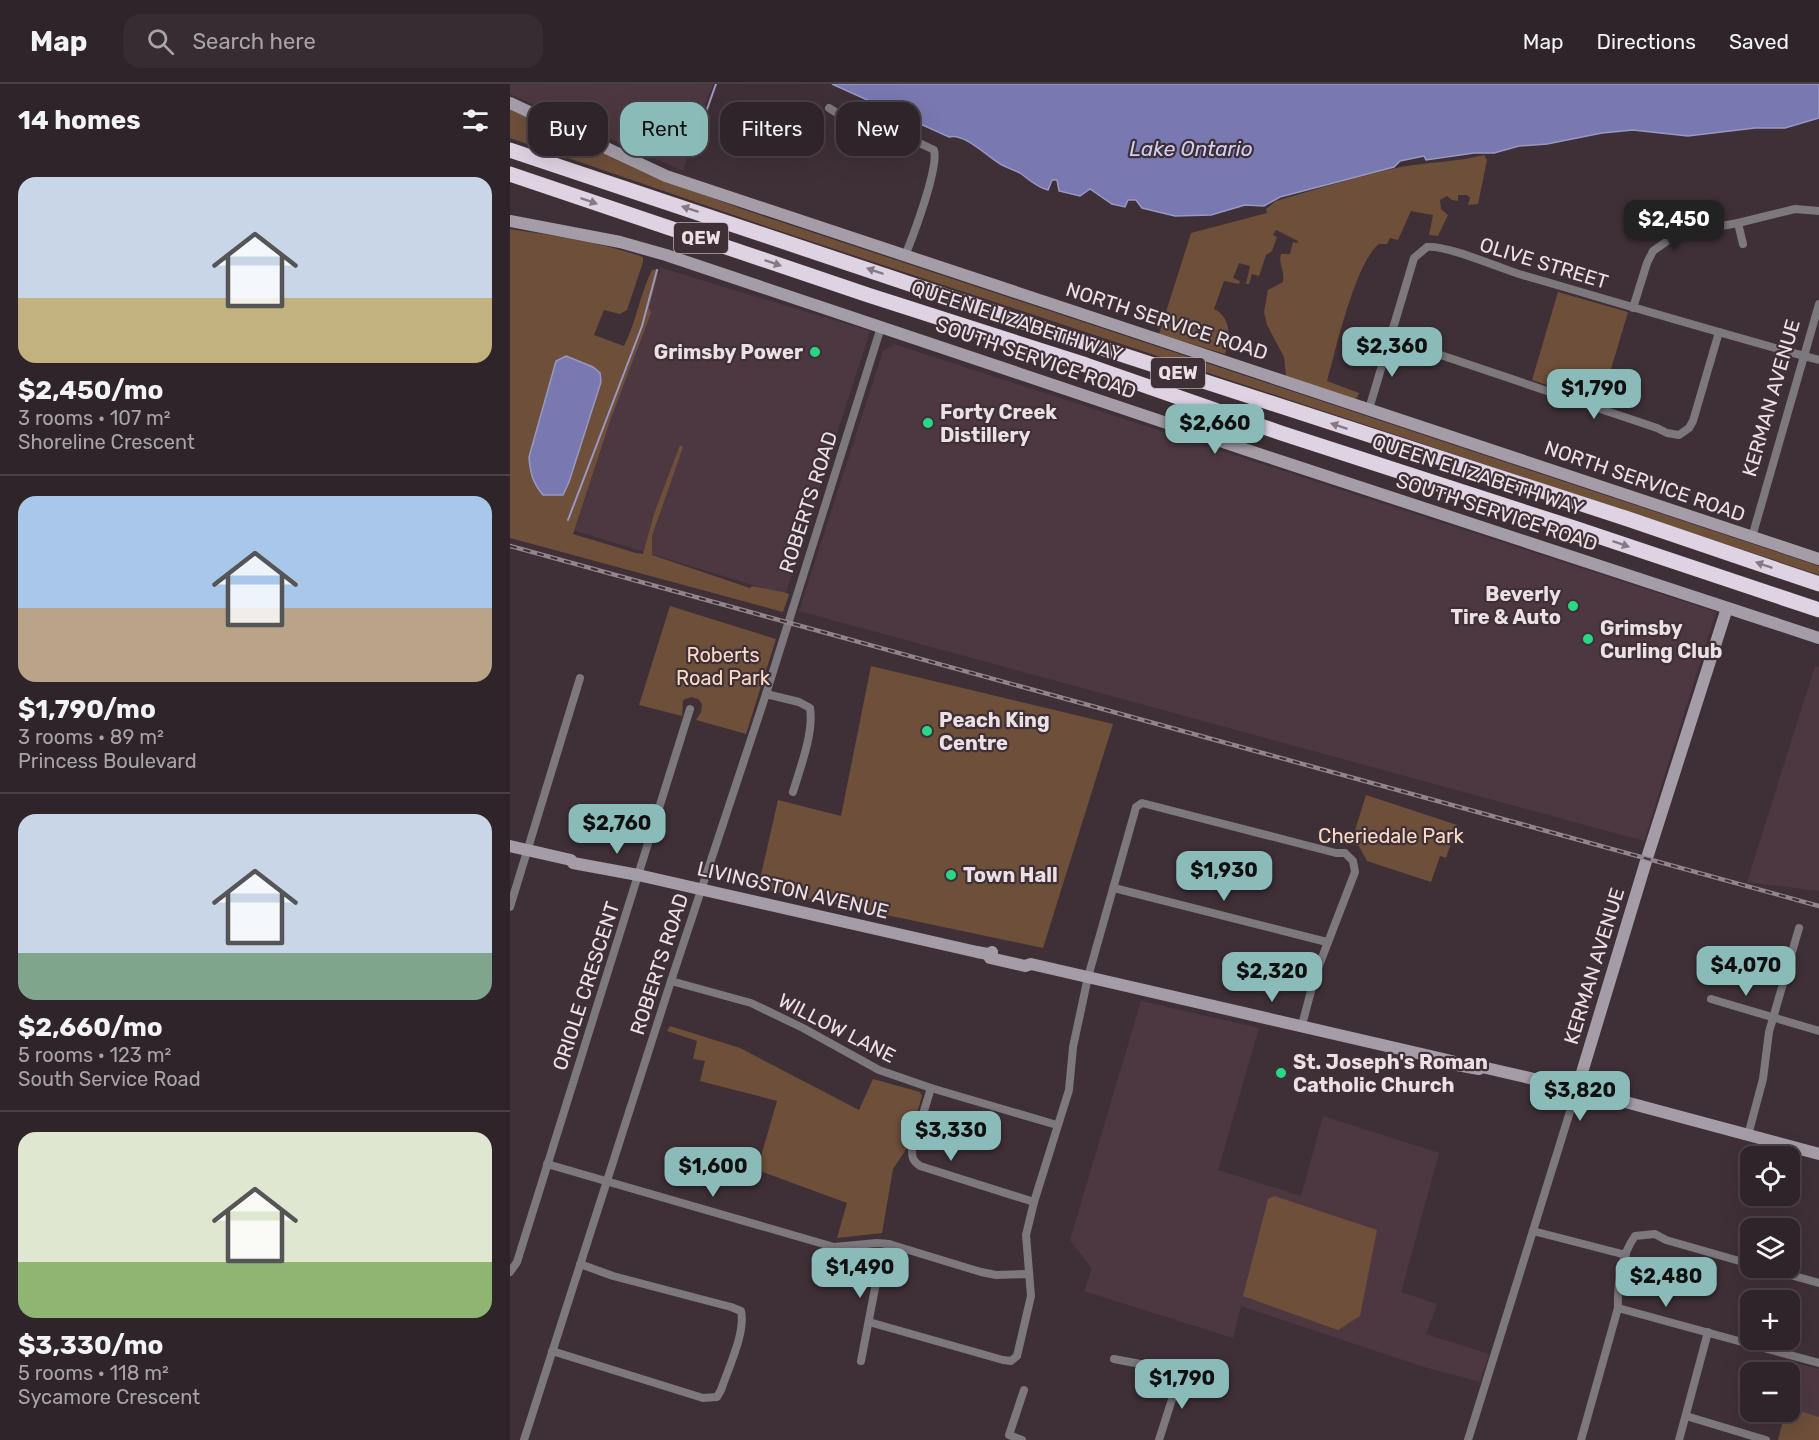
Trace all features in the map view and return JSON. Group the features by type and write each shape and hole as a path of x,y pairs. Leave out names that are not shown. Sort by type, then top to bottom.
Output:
{"highway":[{"name":"QUEEN ELIZABETH WAY","path":"510,150 1819,584"},
{"name":"QUEEN ELIZABETH WAY","path":"510,174 1086,365 1281,433 1819,610"},
{"path":"510,182 533,182"}],"street":[{"name":"NORTH SERVICE ROAD","path":"510,103 666,176 1819,559"},
{"path":"830,108 837,113 860,118 890,129 934,150 936,157 930,182 905,256"},
{"path":"1633,308 1653,251 1677,234 1738,223 1795,209 1819,211"},
{"name":"SOUTH SERVICE ROAD","path":"510,221 620,242 709,269 1256,453 1819,638"},
{"path":"1738,223 1743,244"},
{"name":"OLIVE STREET","path":"1370,409 1414,258 1427,247 1449,251 1633,308 1819,360"},
{"name":"KERMAN AVENUE","path":"1752,537 1819,304"},
{"name":"ROBERTS ROAD","path":"524,1440 671,981 766,694 881,327"},
{"path":"1390,338 1678,435 1689,428 1693,422 1719,332"},
{"name":"KERMAN AVENUE","path":"1468,1440 1647,858 1727,608"},
{"path":"510,907 580,678"},
{"path":"766,694 799,702 810,708 812,717 794,792"},
{"name":"ORIOLE CRESCENT","path":"510,1272 517,1262 690,709"},
{"path":"869,1322 1003,1360 1011,1361 1017,1356 1031,1296 1026,1235 1068,1090 1073,1047 1088,977 1136,807 1142,803 1345,853 1353,861 1355,872 1315,976 1302,1025"},
{"name":"LIVINGSTON AVENUE","path":"510,846 572,860 573,863 638,875 988,954 990,958 1025,966 1031,964 1302,1025 1452,1060 1457,1065 1479,1070 1482,1067 1577,1089 1819,1154"},
{"path":"1114,888 1327,942"},
{"path":"1748,1135 1763,1079 1769,1032 1799,928"},
{"name":"WILLOW LANE","path":"671,981 751,1003 803,1028 867,1064 931,1088 1057,1125"},
{"path":"1711,999 1819,1031"},
{"path":"931,1088 912,1150 915,1162 920,1166 1034,1202"},
{"path":"547,1164 834,1247 889,1244 981,1272 996,1275 1028,1274"},
{"path":"1533,1231 1626,1255"},
{"path":"1581,1440 1618,1308 1617,1291 1626,1255 1635,1236 1655,1234 1666,1240 1740,1261"},
{"path":"861,1361 875,1288 889,1244"},
{"path":"552,1351 703,1398 712,1398 717,1397 721,1390 739,1336 743,1318 741,1311 613,1276 580,1264"},
{"path":"1800,1278 1819,1283"},
{"path":"1618,1308 1819,1363"},
{"path":"1679,1440 1708,1332"},
{"path":"1114,1359 1209,1377"},
{"path":"1159,1440 1180,1371"},
{"path":"1022,1440 1009,1435 1024,1390"},
{"path":"1686,1416 1766,1440"}],"shaded area":[{"path":"510,84 713,84 706,102 620,102 620,143 608,138 608,102 528,102 510,94"},
{"path":"649,156 688,156 683,171"},
{"path":"661,268 870,331 785,595 560,526"},
{"path":"894,344 1716,612 1644,841 799,611 883,351"},
{"path":"1815,666 1819,667 1819,891 1747,882"},
{"path":"1141,1001 1259,1028 1218,1170 1301,1196 1323,1116 1439,1153 1401,1292 1437,1304 1426,1334 1489,1354 1480,1382 1424,1367 1241,1306 1233,1338 1084,1291 1092,1269 1070,1240"},
{"path":"1800,1364 1819,1369 1819,1440 1778,1440 1782,1422 1800,1422"}],"green space":[{"path":"510,109 528,117 528,144 510,138"},
{"path":"608,155 646,173 742,209 1819,566 1819,575 768,227 562,156"},
{"path":"1484,155 1487,160 1478,204 1468,205 1470,198 1467,195 1458,195 1458,201 1447,196 1440,200 1441,209 1448,215 1438,236 1429,235 1433,215 1411,211 1398,240 1390,238 1387,244 1379,244 1370,254 1362,269 1347,308 1327,381 1359,393 1356,399 1286,376 1284,357 1267,325 1264,312 1268,290 1283,282 1281,254 1290,254 1293,242 1298,241 1276,230 1273,235 1277,237 1272,251 1266,255 1259,276 1252,274 1249,284 1246,284 1250,266 1239,263 1233,278 1240,281 1239,284 1224,281 1214,309 1220,312 1227,323 1229,335 1225,354 1159,334 1191,233 1267,213 1266,209 1276,201 1354,179 1401,167"},
{"path":"510,229 594,243 643,257 627,310 620,314 604,310 594,335 624,346 652,270 659,269 649,308 651,313 611,418 573,534 643,554 654,514 680,445 683,447 652,536 652,555 750,588 752,586 787,593 789,595 783,612 510,538","holes":["556,361 569,482 563,495 543,495 549,386"]},
{"path":"1558,292 1628,312 1601,403 1532,380"},
{"name":"Roberts Road Park","path":"670,606 776,639 746,734 696,720 701,712 702,704 698,699 691,697 683,700 682,716 639,705"},
{"name":"Peach King Centre","path":"871,666 1113,724 1043,948 758,888 778,800 841,816"},
{"name":"Cheriedale Park","path":"1366,795 1457,825 1446,858 1440,856 1431,882 1367,861 1359,846 1351,843"},
{"path":"670,1026 740,1048 859,1110 873,1079 920,1092 922,1096 907,1148 893,1169 882,1233 837,1238 847,1203 757,1170 777,1101 700,1081 705,1061 693,1059 697,1041 667,1031"},
{"path":"1274,1196 1377,1230 1360,1316 1338,1330 1243,1296 1268,1199"},
{"path":"1800,1411 1819,1417 1819,1440 1778,1440 1782,1422 1800,1422"}],"water":[{"name":"Lake Ontario","path":"832,84 1819,84 1819,118 1785,128 1755,128 1688,136 1633,130 1602,133 1547,144 1519,146 1494,153 1474,153 1426,160 1424,156 1400,161 1394,167 1280,197 1264,206 1245,205 1211,215 1175,216 1142,208 1136,200 1128,200 1125,207 1112,204 1090,189 1080,196 1059,191 1057,180 1052,180 1048,190 1044,189 1020,173 1002,165 962,138 949,137 920,124 920,102 872,102"},
{"path":"566,356 593,367 600,373 601,382 563,495 543,495 533,478 529,457 556,361"}],"waterway":[{"path":"708,106 716,84"},
{"path":"568,520 642,326 657,270"}],"railway":[{"path":"510,546 1819,906"}],"place":[{"name":"Grimsby Power","path":"815,352"},
{"name":"Forty Creek Distillery","path":"928,423"},
{"name":"Beverly Tire & Auto","path":"1573,606"},
{"name":"Grimsby Curling Club","path":"1588,639"},
{"name":"Peach King Centre","path":"927,731"},
{"name":"Town Hall","path":"951,875"},
{"name":"St. Joseph's Roman Catholic Church","path":"1281,1073"}]}
